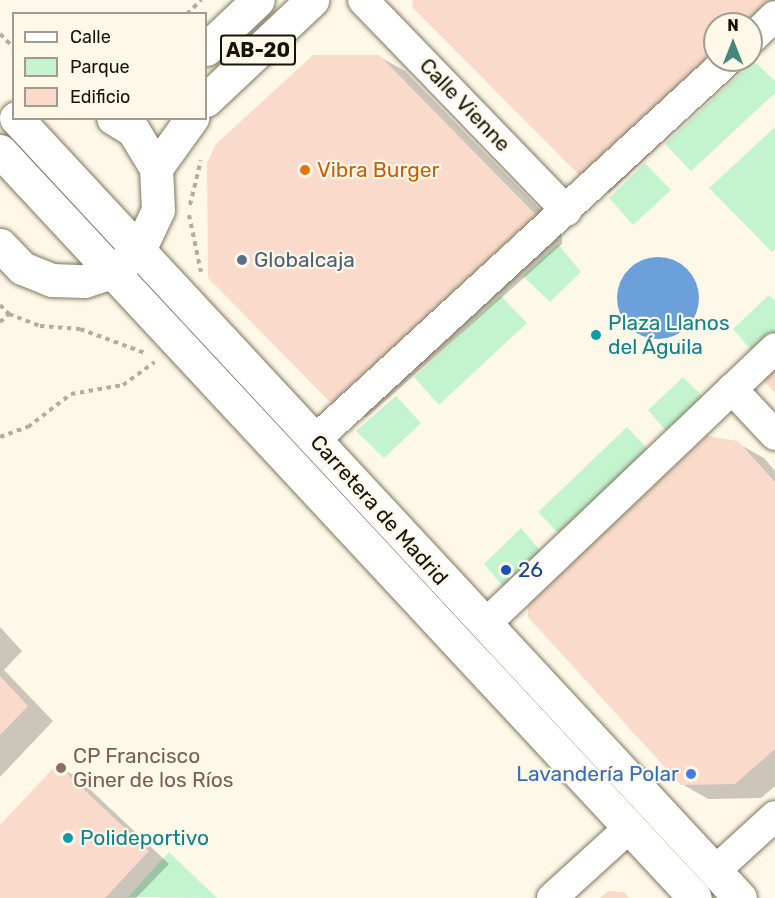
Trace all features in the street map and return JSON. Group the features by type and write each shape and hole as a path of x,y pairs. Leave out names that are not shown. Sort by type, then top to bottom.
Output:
{"main road":[{"name":"AB-20","path":"207,48 258,0"},
{"name":"AB-20","path":"207,99 312,0"},
{"name":"Carretera de Madrid","path":"12,120 140,248 741,898"},
{"path":"0,245 11,271 52,280 84,281 114,271 140,248 158,210 156,168 133,130 116,120"},
{"path":"156,168 191,120"},
{"name":"Carretera de Madrid","path":"0,151 114,271 359,540 695,898"}],"street":[{"name":"Calle Vienne","path":"363,0 567,211"},
{"path":"763,28 775,16"},
{"path":"326,430 567,211 715,72"},
{"path":"497,613 775,348"},
{"path":"732,389 775,435"},
{"path":"715,871 775,816"},
{"path":"552,898 629,828"}],"path":[{"path":"189,12 201,0"},
{"path":"0,34 12,46"},
{"path":"199,313 212,302 202,278 189,217 192,190 202,158"},
{"path":"0,304 9,314 40,326 80,328 158,359 123,385 70,394 28,427 0,437"},
{"path":"0,322 9,314"}],"green space":[{"path":"763,70 775,81 775,93 691,171 665,144 742,72 763,72"},
{"path":"775,127 775,249 772,252 709,188"},
{"path":"645,163 671,190 633,225 609,198"},
{"path":"558,244 581,272 550,302 523,276"},
{"path":"769,295 775,301 775,341 757,357 733,329"},
{"path":"501,296 527,323 439,405 414,377"},
{"path":"683,377 709,403 672,438 648,410"},
{"path":"396,396 421,423 384,458 356,431"},
{"path":"627,427 653,455 563,538 538,512"},
{"path":"521,528 545,556 507,591 484,564"},
{"path":"169,852 217,898 128,897"}],"water":[{"path":"658,257 674,260 687,269 696,282 699,298 696,314 687,327 674,336 658,339 642,336 629,327 620,314 617,298 620,282 629,269 642,260"}],"building":[{"path":"413,0 769,0 756,12 703,12 703,64 583,179 412,7"},
{"path":"313,55 379,55 537,216 340,403 330,402 208,278 207,163 216,144"},
{"path":"775,369 775,393 763,380"},
{"path":"707,436 738,441 775,482 775,749 735,784 681,785 528,617 528,604"},
{"path":"0,676 28,706 0,735"},
{"name":"Polideportivo","path":"57,764 149,851 105,898 0,898 0,825"},
{"path":"608,891 624,892 629,898 600,898"}],"place":[{"name":"Vibra Burger","path":"305,170"},
{"name":"Globalcaja","path":"242,260"},
{"name":"Plaza Llanos del Águila","path":"596,335"},
{"name":"26","path":"506,570"},
{"name":"CP Francisco Giner de los Ríos","path":"61,768"},
{"name":"Lavandería Polar","path":"691,774"},
{"name":"Polideportivo","path":"68,838"}]}
